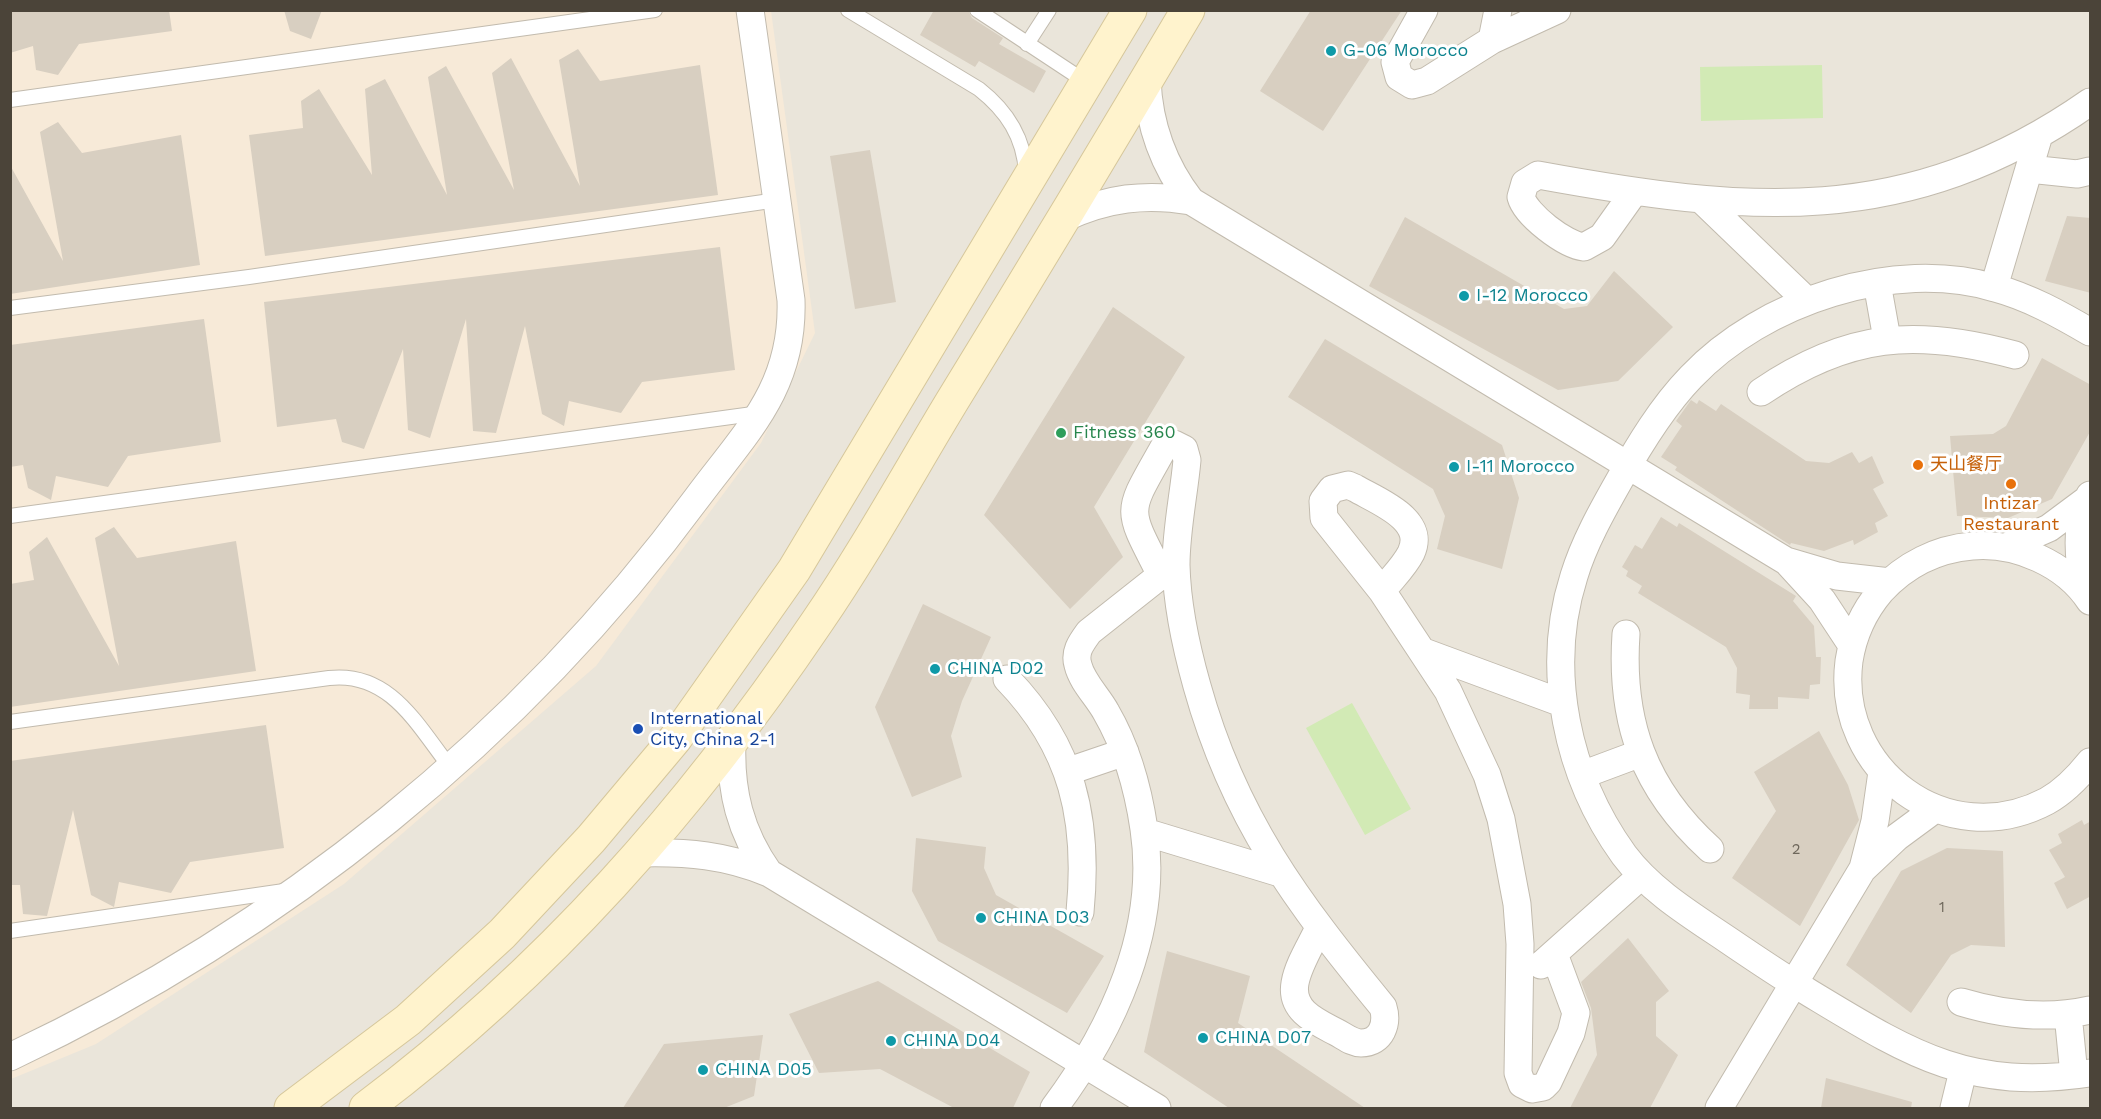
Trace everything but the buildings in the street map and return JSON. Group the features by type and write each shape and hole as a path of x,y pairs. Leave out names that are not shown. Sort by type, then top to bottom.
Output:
{"street":[{"path":"10,1058 96,1013 205,951 301,888 450,767 527,695 625,590 670,535 760,413 781,376 792,326 791,300 750,10"},
{"path":"291,1108 408,1020 502,934 634,790 714,686 755,629 831,511 1026,180 1130,10"},
{"path":"366,1108 429,1059 538,964 642,853 732,742 839,590 1188,10"},
{"path":"1424,10 1395,62 1395,70 1405,82 1420,84 1492,40 1557,10"},
{"path":"1492,40 1498,10"},
{"path":"1147,80 1151,124 1158,144 1178,184 1191,201 1786,561 1837,576 1890,582"},
{"path":"1634,192 1703,201 1794,204 1871,196 1953,174 2038,135 2091,102"},
{"path":"1994,287 2038,135"},
{"path":"2029,169 2077,174 2091,171"},
{"path":"1064,218 1094,205 1126,198 1148,196 1191,201"},
{"path":"1703,201 1806,300"},
{"path":"1961,1002 2014,1014 2079,1012 2082,1074 2020,1078 1963,1071 1906,1049 1793,983 1678,907 1641,876 1607,828 1582,775 1563,704 1561,650 1567,599 1583,552 1628,465 1668,405 1692,376 1712,358 1757,326 1806,300 1877,283 1936,280 1994,287 2056,313 2091,332"},
{"path":"1877,283 1887,339"},
{"path":"1761,392 1784,376 1834,353 1887,339 1952,341 2015,356"},
{"path":"2006,547 2049,528 2089,497"},
{"path":"2087,597 2079,545 2089,497"},
{"path":"2087,597 2062,571 2035,556 2006,547 1982,545 1936,553 1912,565 1890,582 1873,600 1851,645 1847,680 1851,715 1863,746 1882,772 1897,787 1935,809 1962,816 1991,817 2019,812 2047,801 2082,782 2091,762"},
{"path":"1786,561 1822,600 1851,645"},
{"path":"1054,1108 1083,1064 1117,1002 1137,943 1147,888 1145,832 1140,805 1125,752 1106,712 1082,674 1077,655 1079,645 1089,632 1168,569 1205,714 1236,796 1280,873 1319,928"},
{"path":"1382,591 1424,652 1469,733 1501,819 1517,904 1520,984 1518,1073 1526,1087 1538,1089 1548,1083 1575,1023 1574,1003 1554,954"},
{"path":"1626,634 1626,695 1631,724 1641,753 1669,806 1710,849"},
{"path":"1424,652 1563,704"},
{"path":"1007,679 1038,713 1069,771 1082,843 1080,912"},
{"path":"732,742 733,788 738,811 755,854 769,873"},
{"path":"1069,771 1125,752"},
{"path":"1582,775 1641,753"},
{"path":"1862,870 1875,821 1882,772"},
{"path":"1719,1108 1862,870 1897,837 1935,809"},
{"path":"1145,832 1280,873"},
{"path":"642,853 704,854 748,864 769,873 1157,1108"},
{"path":"1520,984 1641,876"},
{"path":"321,1108 391,1053 408,1020"},
{"path":"1954,1108 1963,1071"}],"lane":[{"path":"10,100 655,10"},
{"path":"848,10 979,88 993,100 1005,113 1022,145 1026,180"},
{"path":"977,10 1086,82"},
{"path":"1027,44 1049,10"},
{"path":"10,308 249,277 777,200"},
{"path":"10,516 760,413"},
{"path":"10,722 336,677 356,677 381,687 392,695 450,767"},
{"path":"10,932 301,888"}],"shaded area":[{"path":"10,11 2090,11 2090,1108 11,1108"},
{"path":"11,11 771,11 815,333 761,443 596,666 344,884 96,1044 11,1079"}],"green space":[{"path":"1822,65 1823,118 1701,121 1700,67"},
{"path":"1352,703 1411,809 1365,835 1306,728"}],"place":[{"name":"G-06 Morocco","path":"1331,51"},
{"name":"I-12 Morocco","path":"1464,296"},
{"name":"Fitness 360","path":"1061,433"},
{"name":"天山餐厅","path":"1918,465"},
{"name":"I-11 Morocco","path":"1454,467"},
{"name":"Intizar Restaurant","path":"2011,484"},
{"name":"CHINA D02","path":"935,669"},
{"name":"International City, China 2-1","path":"638,729"},
{"name":"CHINA D03","path":"981,918"},
{"name":"CHINA D07","path":"1203,1038"},
{"name":"CHINA D04","path":"891,1041"},
{"name":"CHINA D05","path":"703,1070"}]}
